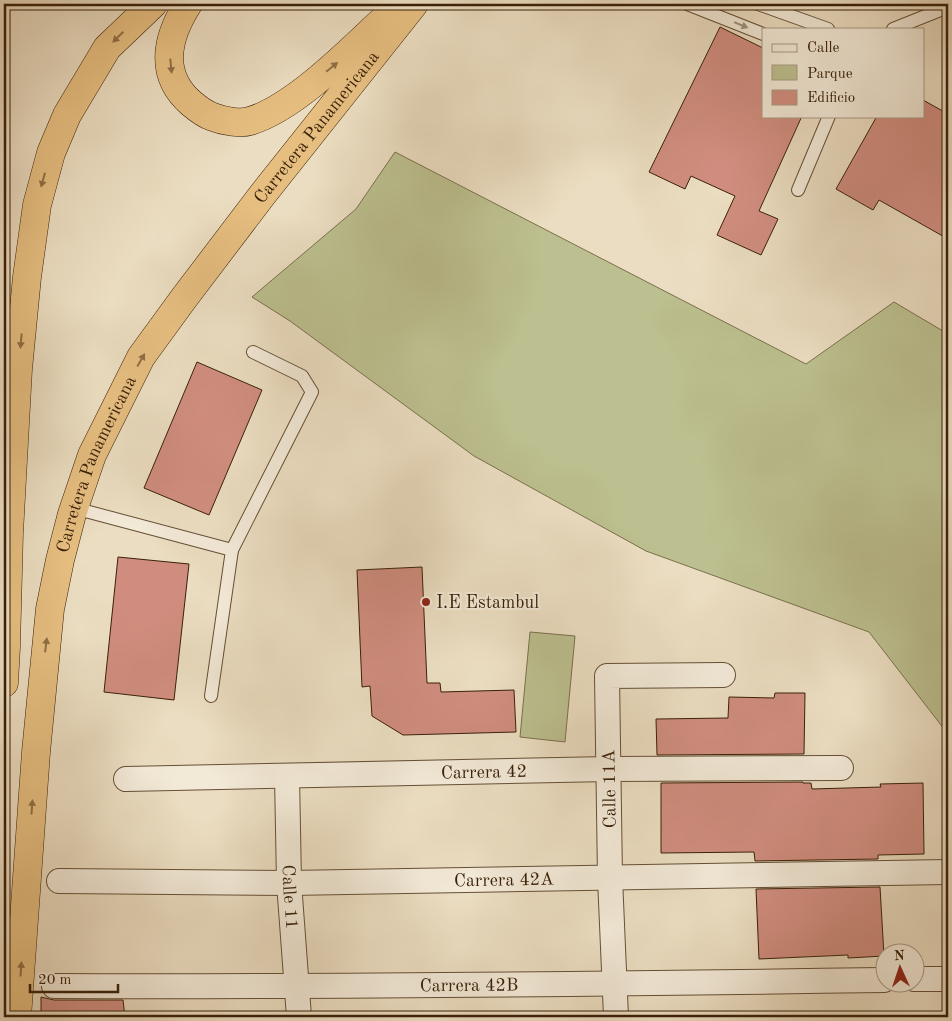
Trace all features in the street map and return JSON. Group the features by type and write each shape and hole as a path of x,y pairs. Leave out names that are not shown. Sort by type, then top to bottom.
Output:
{"highway":[{"path":"4,683 8,533 18,369 36,205 51,153 67,115 107,48 153,4"},
{"path":"188,4 179,19 170,42 169,65 174,83 182,95 202,113 222,121 249,122 272,112 294,97 342,59 401,4"},
{"name":"Carretera Panamericana","path":"17,1017 36,752 46,646 60,560 74,508 92,454 141,358 263,194 414,4"}],"street":[{"name":"Calle 11A","path":"616,1017 613,984 610,878 608,676 723,675"},
{"name":"Carrera 42","path":"126,779 609,769 841,768"},
{"name":"Calle 11","path":"287,776 289,883 299,1017"},
{"name":"Carrera 42A","path":"59,881 289,883 948,872"},
{"path":"924,979 948,979"},
{"name":"Carrera 42B","path":"54,986 298,987 874,980"}],"lane":[{"path":"687,4 762,34"},
{"path":"758,4 825,28"},
{"path":"896,28 948,7"},
{"path":"798,190 828,118"},
{"path":"212,696 232,550 312,392 302,376 253,352"},
{"path":"74,508 232,550"}],"green space":[{"path":"395,152 806,364 894,302 948,334 948,734 869,632 646,551 474,456 290,321 252,297 356,209"},
{"path":"530,632 575,636 565,742 520,737"}],"building":[{"path":"720,27 762,48 762,118 801,118 759,211 778,219 761,255 717,235 735,196 691,176 685,189 649,172"},
{"path":"924,101 948,114 948,239 879,200 873,210 836,189 876,118 924,118"},
{"path":"197,362 262,390 209,515 144,488"},
{"path":"118,557 189,564 174,700 104,692"},
{"path":"422,567 427,683 440,683 441,692 514,690 516,732 403,735 372,716 370,686 362,687 357,570"},
{"path":"775,693 805,693 804,754 657,755 656,719 728,718 729,697 774,698"},
{"path":"661,783 811,783 812,789 881,787 880,784 923,783 924,854 878,855 878,859 755,861 754,852 661,853"},
{"path":"880,887 883,944 874,944 874,957 848,958 848,955 759,959 756,889"},
{"path":"41,997 54,1000 123,1000 125,1017 41,1017"}],"place":[{"name":"I.E Estambul","path":"426,602"}]}
